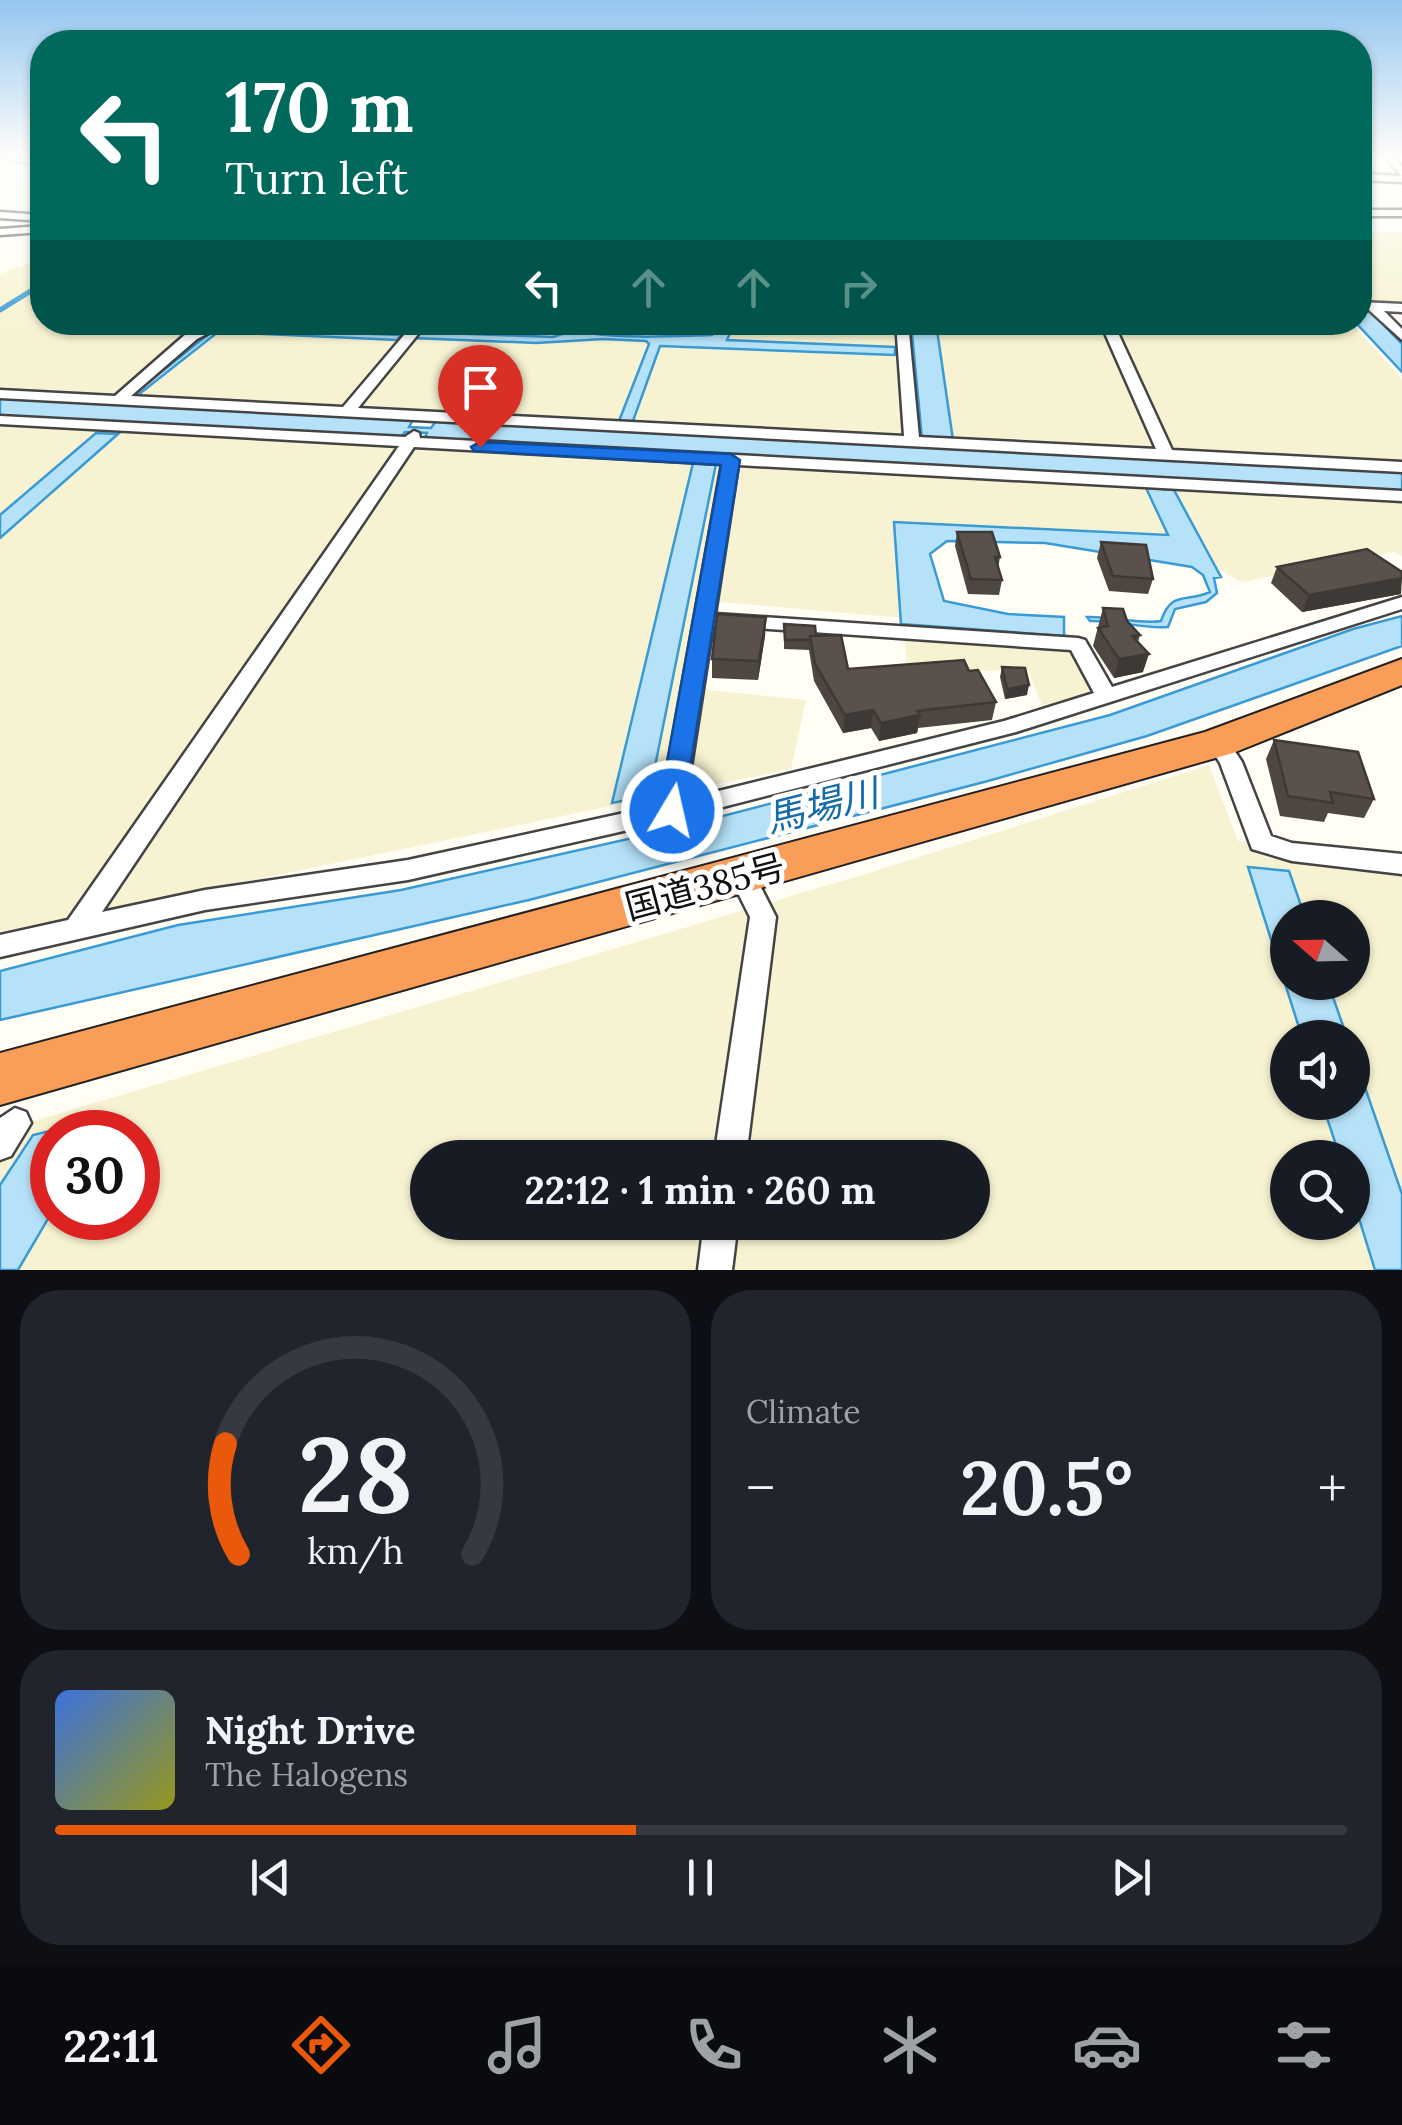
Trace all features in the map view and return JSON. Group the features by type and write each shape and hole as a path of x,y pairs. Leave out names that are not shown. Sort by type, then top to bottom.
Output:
{"highway":[{"name":"国道385号","path":"5,1116 743,878 1218,744 1402,671"}],"street":[{"path":"0,232 30,230"},
{"path":"1372,307 1402,308"},
{"path":"1372,312 1402,336"},
{"path":"346,413 411,335"},
{"path":"903,335 912,441"},
{"path":"1112,335 1166,455"},
{"path":"116,401 192,336"},
{"path":"0,394 346,413 418,430 731,460 1402,496"},
{"path":"0,420 912,441 1402,467"},
{"path":"80,926 418,430"},
{"path":"672,811 731,460"},
{"path":"0,946 205,900 408,870 672,811 1107,698 1402,603"},
{"path":"704,619 1078,644 1107,698"},
{"path":"1218,744 1231,762 1261,842 1292,852 1402,864"},
{"path":"732,1140 763,917 743,878"},
{"path":"715,1270 719,1240"}],"path":[{"path":"177,335 192,336"}],"shaded area":[{"path":"1372,232 1402,232 1402,306 1373,302"},
{"path":"30,263 30,335 458,335 545,340 584,335 644,335 716,341 719,335 1362,335 1402,379 1402,463 0,389 0,274"},
{"path":"0,424 1402,500 1402,556 1394,552 1242,582 1181,547 921,531 924,614 1067,632 1095,694 1044,710 1028,670 907,672 904,618 697,600 680,687 806,700 791,769 0,932"},
{"path":"1209,765 1238,841 1402,853 1402,1270 0,1270 0,1131 30,1122 30,1240 160,1240 160,1110 71,1110 869,873"}],"water":[{"path":"1372,313 1402,344 1402,372 1367,335 1372,335"},
{"path":"208,335 214,335 138,395 132,395"},
{"path":"285,335 401,335 397,340"},
{"path":"729,335 727,340 895,347 895,355 660,346 633,421 619,421 649,344 646,341 536,343 414,338"},
{"path":"912,335 938,335 953,440 922,438"},
{"path":"0,398 413,420 409,427 431,428 436,421 1402,471 1402,492 424,440 427,433 405,432 400,439 0,417"},
{"path":"96,433 118,434 0,538 0,515"},
{"path":"693,463 716,464 649,796 612,803"},
{"path":"1146,488 1174,490 1221,577 1214,578 1217,593 1206,602 1175,609 1168,627 1090,621 1087,617 1161,621 1175,601 1210,592 1203,575 1192,567 1045,543 947,541 930,554 944,601 1008,614 1064,617 1064,636 901,624 894,522 1168,535"},
{"name":"馬場川","path":"1402,616 1402,646 1147,736 529,900 0,1020 0,971 178,925 401,890 677,828 1110,715 1353,629"},
{"path":"1248,867 1289,871 1299,900 1270,900 1270,936"},
{"path":"1290,1000 1334,1000 1341,1020 1297,1020"},
{"path":"1370,1102 1402,1194 1402,1270 1375,1270 1366,1240 1370,1240 1370,1140 1334,1140 1328,1120 1370,1120"},
{"path":"30,1140 30,1240 36,1240 18,1270 0,1270 0,1185"}],"building":[{"path":"957,532 992,532 1002,580 971,579"},
{"path":"1101,542 1146,545 1153,579 1113,576"},
{"path":"1367,549 1402,572 1402,578 1309,595 1277,567"},
{"path":"1103,608 1123,609 1127,621 1140,635 1132,636 1149,654 1119,659 1098,628 1108,626"},
{"path":"717,614 766,617 759,661 712,659"},
{"path":"784,624 815,626 816,636 810,636 810,640 785,640"},
{"path":"841,635 848,669 964,660 969,671 978,670 996,702 917,711 920,715 881,723 873,710 845,715 815,664 810,636"},
{"path":"1002,667 1025,668 1029,685 1007,689"},
{"path":"1274,740 1358,752 1374,799 1330,792 1333,803 1288,796"}],"waterway":[{"path":"0,310 30,291"}],"route":[{"path":"480,447 731,460 672,811"}]}
